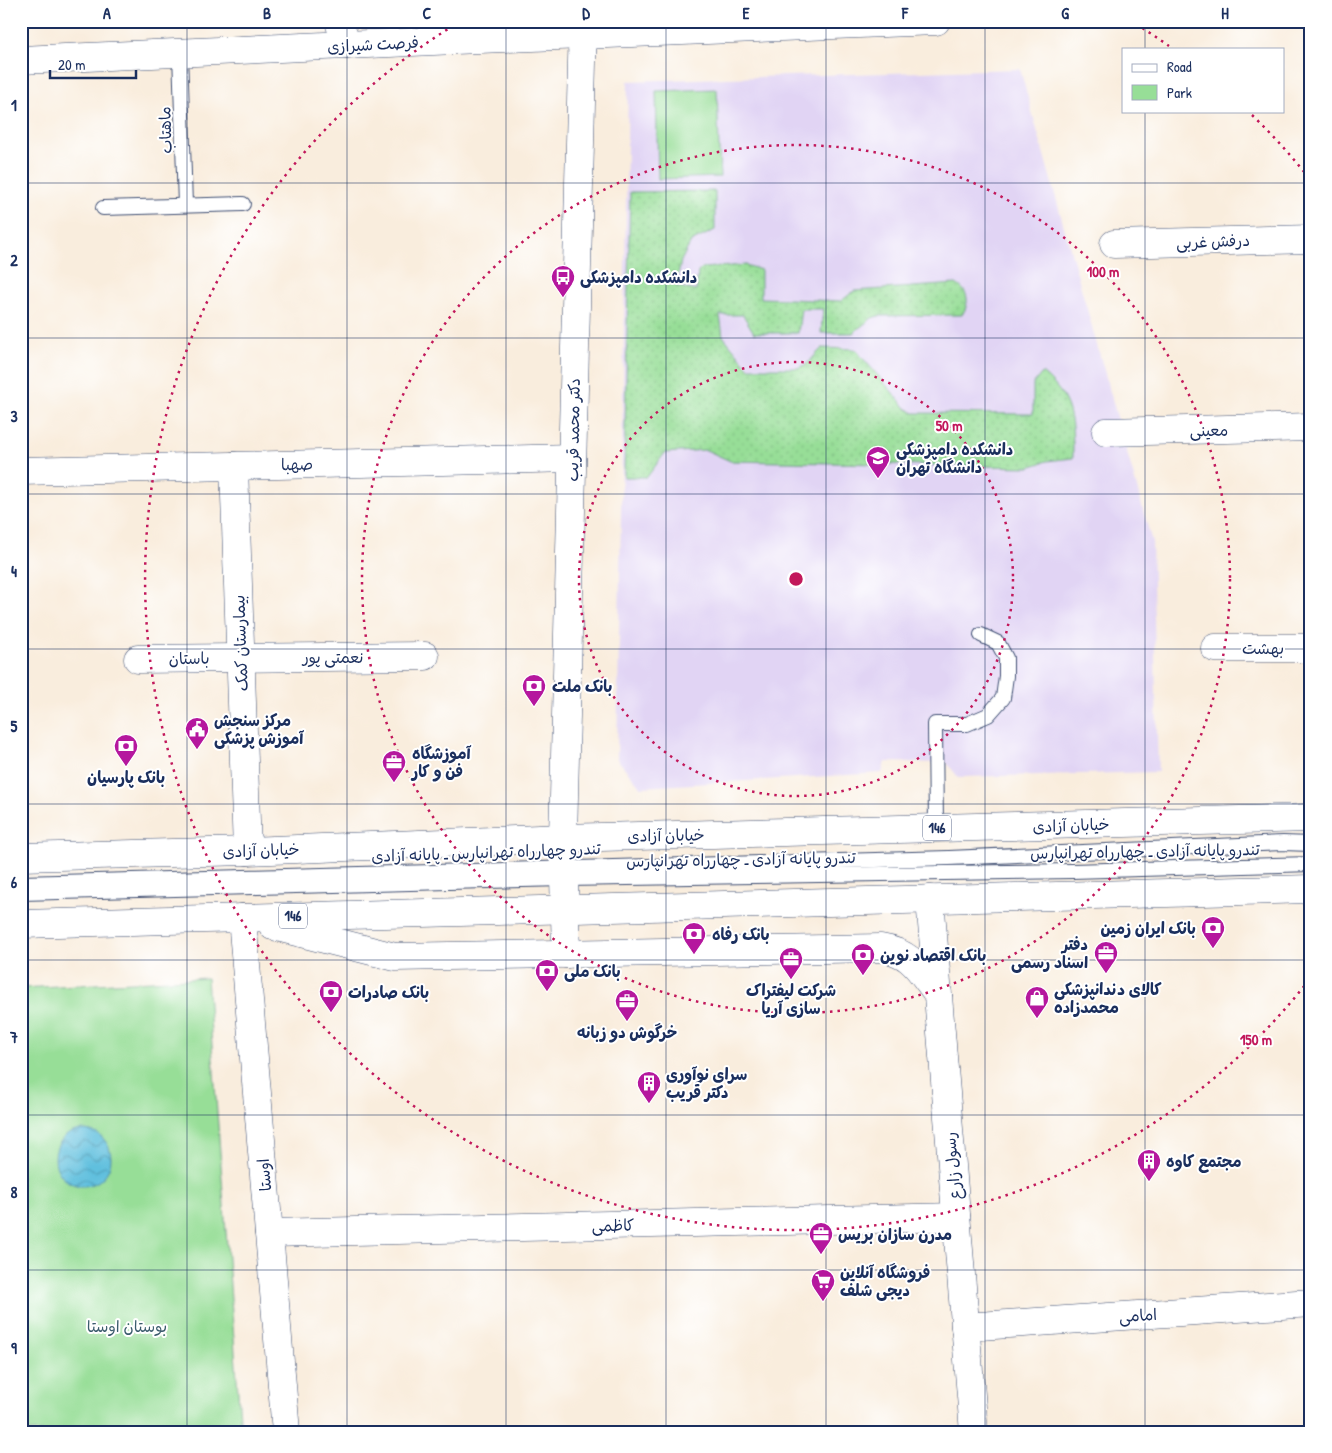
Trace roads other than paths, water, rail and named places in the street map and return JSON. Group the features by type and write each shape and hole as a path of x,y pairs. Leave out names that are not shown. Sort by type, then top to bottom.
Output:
{"street":[{"name":"فرصت شیرازی","path":"21,60 180,53 342,33 936,21"},
{"name":"دکتر محمد قریب","path":"566,954 563,838 583,28"},
{"name":"درفش غربی","path":"1114,244 1311,239"},
{"name":"معینی","path":"1106,432 1311,427"},
{"name":"صهبا","path":"21,471 572,458"},
{"name":"بیمارستان کمک","path":"234,466 247,851"},
{"name":"بهشت","path":"1215,648 1311,648"},
{"name":"نعمتی پور","path":"240,657 425,656"},
{"name":"باستان","path":"138,659 240,657"},
{"name":"خیابان آزادی","path":"21,857 247,851 563,838 1311,818"},
{"name":"146","path":"21,924 1311,889"},
{"name":"رسول زارع","path":"930,900 974,1432"},
{"path":"242,918 395,957 880,948 896,950 909,958 938,994"},
{"name":"اوستا","path":"242,918 286,1432"},
{"name":"کاظمی","path":"270,1233 956,1218"},
{"name":"امامی","path":"965,1327 1311,1303"}],"lane":[{"name":"ماهتاب","path":"180,53 185,205"},
{"path":"103,208 243,204"},
{"path":"936,828 935,724 967,724 988,715 1003,698 1006,658 998,643 981,636"},
{"name":"تندرو چهارراه تهرانپارس ـ پایانه آزادی","path":"21,883 564,873 1311,844"},
{"name":"تندرو پایانه آزادی ـ چهارراه تهرانپارس","path":"21,893 564,873 1062,871 1311,864"}],"water":[{"path":"83,1130 94,1132 103,1138 109,1147 111,1158 109,1169 103,1178 94,1184 83,1186 72,1184 63,1178 57,1169 55,1158 57,1147 63,1138 72,1132"}],"place":[{"name":"دانشکده دامپزشکی","path":"563,298"},
{"name":"دانشکده دامپزشکی دانشگاه تهران","path":"878,479"},
{"name":"بانک ملت","path":"534,707"},
{"name":"مرکز سنجش آموزش پزشکی","path":"197,750"},
{"name":"بانک پارسیان","path":"126,767"},
{"name":"آموزشگاه فن و کار","path":"394,783"},
{"name":"بانک ایران زمین","path":"1213,949"},
{"name":"بانک رفاه","path":"694,955"},
{"name":"دفتر اسناد رسمی","path":"1106,974"},
{"name":"بانک اقتصاد نوین","path":"863,976"},
{"name":"شرکت لیفتراک سازی آریا","path":"791,980"},
{"name":"بانک ملی","path":"547,992"},
{"name":"بانک صادرات","path":"331,1013"},
{"name":"کالاى دندانپزشکى محمدزاده","path":"1037,1019"},
{"name":"خرگوش دو زبانه","path":"627,1022"},
{"name":"سرای نوآوری دکتر قریب","path":"649,1104"},
{"name":"مجتمع کاوه","path":"1149,1182"},
{"name":"مدرن سازان بریس","path":"821,1255"},
{"name":"فروشگاه آنلاین دیجی شلف","path":"823,1302"}],"park label":[{"name":"بوستان اوستا","path":"127,1326"}]}
